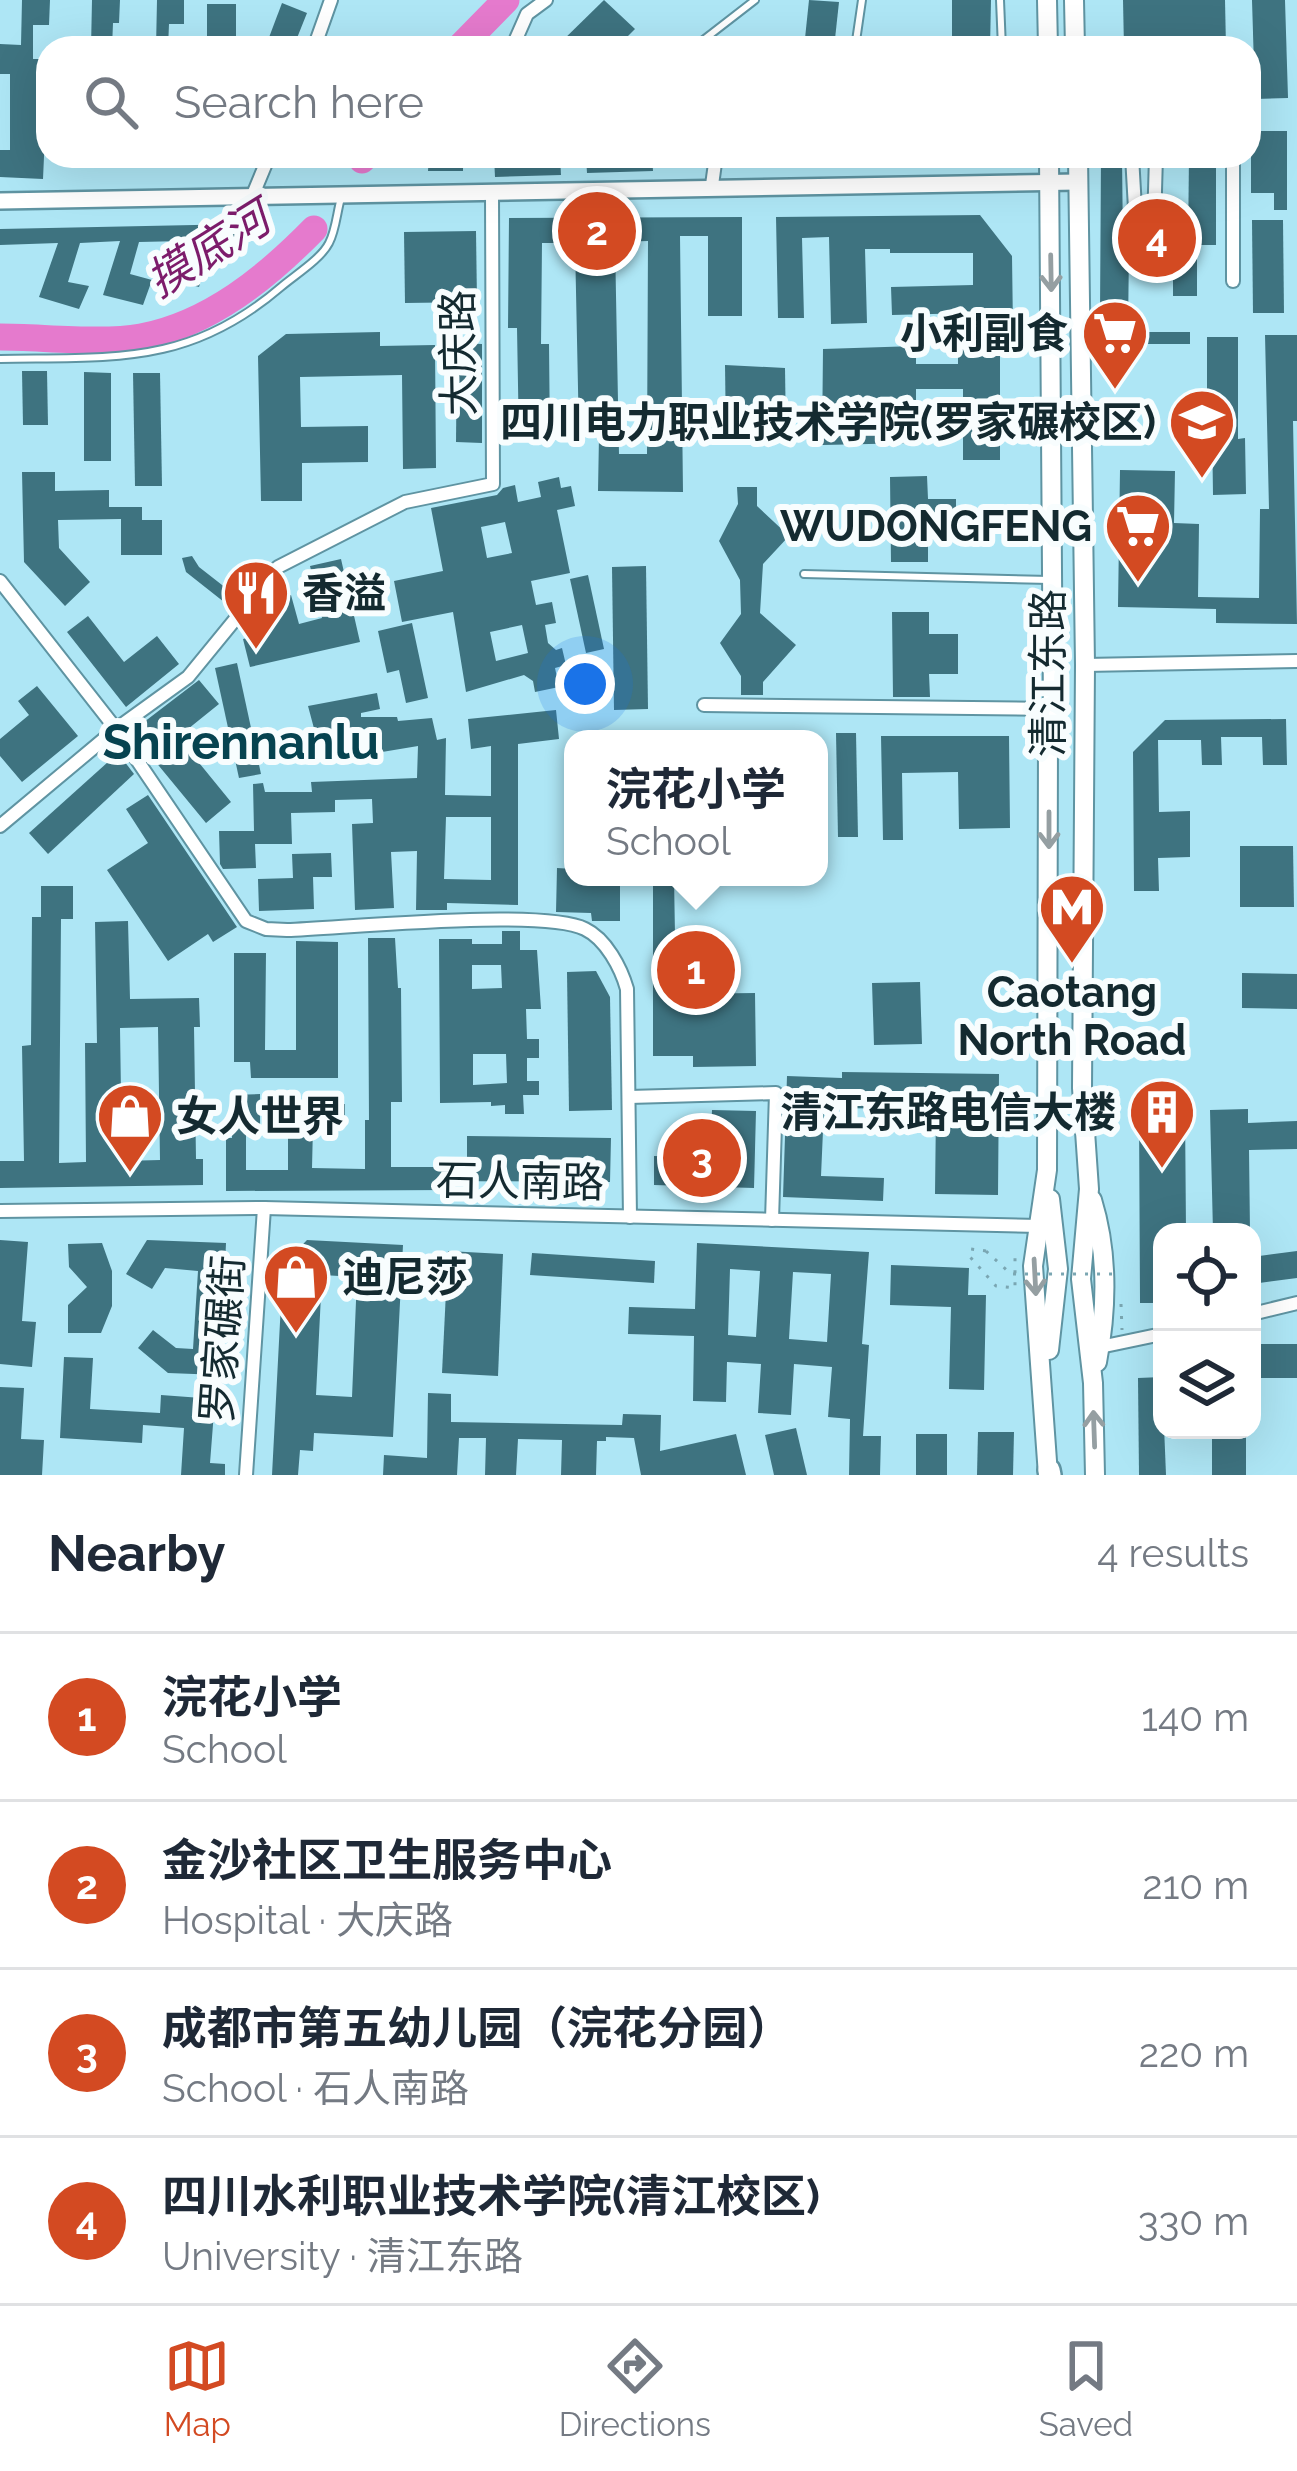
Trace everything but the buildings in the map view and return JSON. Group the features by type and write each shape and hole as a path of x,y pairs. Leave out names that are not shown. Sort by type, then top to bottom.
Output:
{"main road":[{"path":"1047,0 1048,36"},
{"path":"1074,0 1076,36"},
{"name":"清江东路","path":"1044,1385 1058,1269 1047,1170 1048,735 1053,709 1049,168"},
{"name":"清江东路","path":"1078,168 1085,665 1082,1088 1089,1189 1081,1279 1093,1383 1095,1475"},
{"name":"清江东路","path":"1047,1170 1033,1265 1049,1473"},
{"name":"清江东路","path":"1089,1189 1102,1230 1104,1297 1093,1383"}],"street":[{"path":"318,36 332,0"},
{"path":"517,36 527,14 546,0"},
{"path":"252,197 264,168"},
{"path":"712,185 714,168"},
{"path":"1133,168 1136,226 1154,226 1156,168"},
{"path":"1233,168 1233,280"},
{"path":"0,201 1078,182"},
{"name":"大庆路","path":"0,826 116,729 188,677 278,566 405,502 493,484 492,193"},
{"path":"0,581 116,729 246,921 266,929 523,920 563,922 589,930 621,968 627,989 630,1217"},
{"path":"1085,665 1297,661"},
{"path":"704,705 1053,709"},
{"path":"629,1097 776,1093 772,1220"},
{"name":"石人南路","path":"0,1211 264,1208 1039,1226"},
{"name":"罗家碾街","path":"246,1475 264,1208"},
{"path":"1261,1312 1297,1303"},
{"path":"1100,1347 1153,1336"}],"lane":[{"path":"708,36 755,0"},
{"path":"857,36 862,0"},
{"path":"1000,0 1002,36"},
{"path":"0,359 125,357 210,336 244,318 329,245 341,194"},
{"path":"804,574 1053,580"}],"path":[{"path":"1015,1254 1015,1288 996,1286 970,1257 971,1249 986,1251 1011,1274 1121,1274"}],"waterway":[{"path":"471,36 506,0"},
{"name":"摸底河","path":"0,337 109,340 166,331 236,296 314,229"}],"place":[{"name":"金沙社区卫生服务中心","path":"597,231"},
{"name":"四川水利职业技术学院(清江校区)","path":"1157,238"},
{"name":"小利副食","path":"1115,392"},
{"name":"四川电力职业技术学院(罗家碾校区)","path":"1202,481"},
{"name":"WUDONGFENG","path":"1138,585"},
{"name":"香溢","path":"256,652"},
{"name":"Caotang North Road","path":"1072,966"},
{"name":"浣花小学","path":"696,970"},
{"name":"成都市第五幼儿园（浣花分园）","path":"702,1158"},
{"name":"清江东路电信大楼","path":"1162,1171"},
{"name":"女人世界","path":"130,1175"},
{"name":"迪尼莎","path":"296,1336"}],"district":[{"name":"Shirennanlu","path":"241,742"}]}
